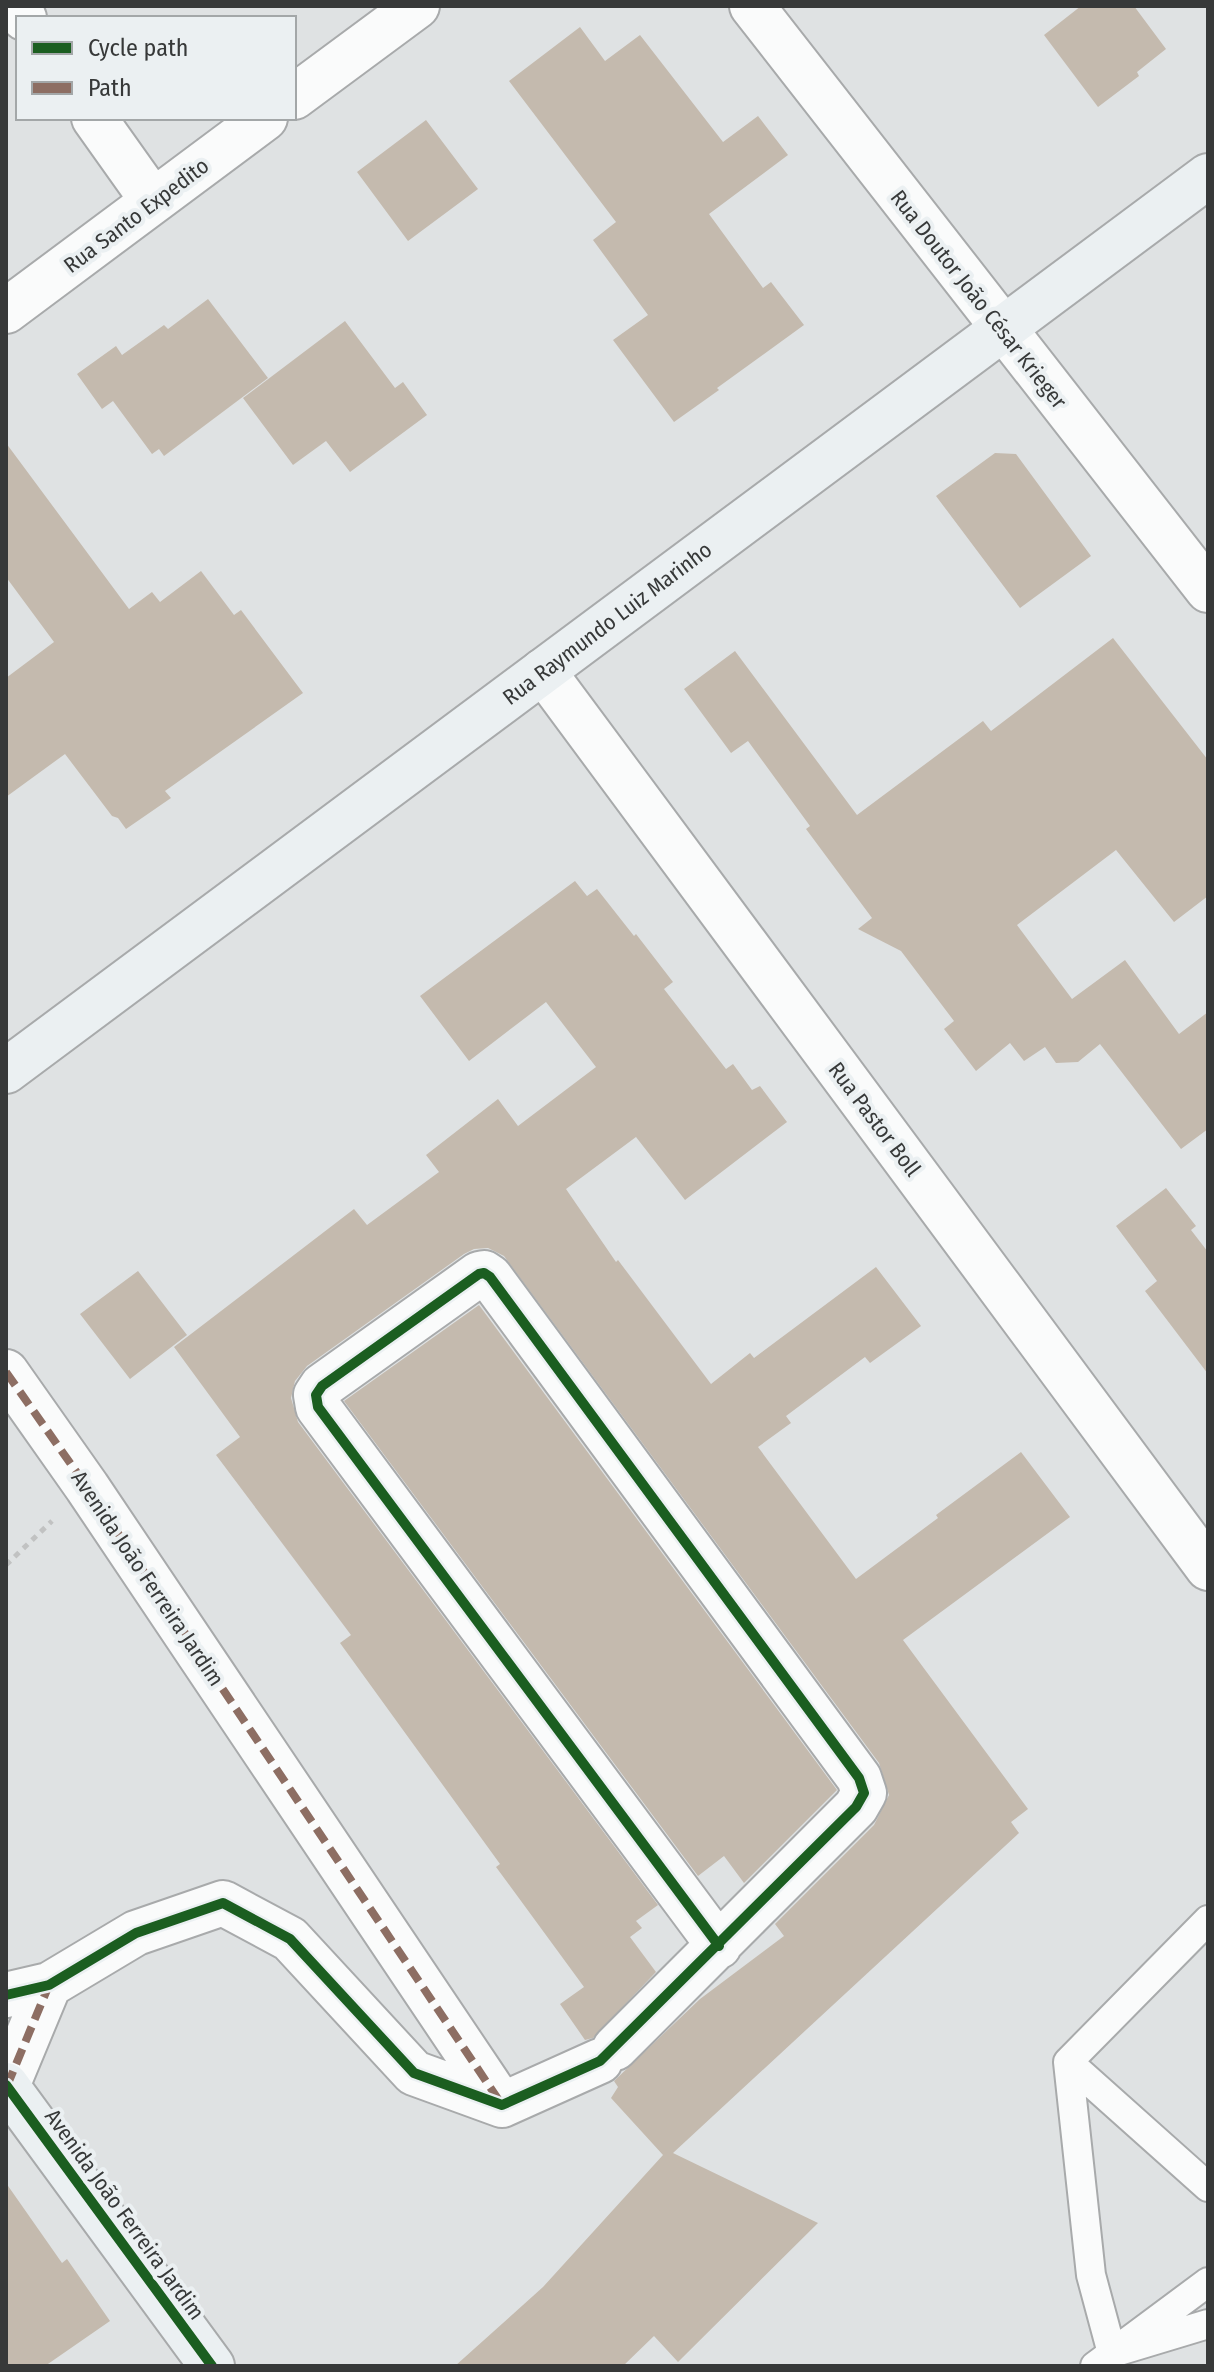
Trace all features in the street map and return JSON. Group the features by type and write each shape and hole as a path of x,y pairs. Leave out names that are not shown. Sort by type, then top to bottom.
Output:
{"street":[{"path":"296,96 417,6"},
{"name":"Rua Doutor João César Krieger","path":"752,6 1208,590"},
{"path":"95,120 153,201"},
{"name":"Rua Santo Expedito","path":"6,311 262,120"},
{"name":"Rua Raymundo Luiz Marinho","path":"6,1071 1208,176"},
{"name":"Rua Pastor Boll","path":"543,671 1208,1568"},
{"path":"6,1995 49,1985 136,1933 223,1903 290,1939 414,2073 502,2105 608,2055 719,1946 856,1807 864,1793 859,1778 490,1277 484,1273 322,1386 316,1395 318,1407 719,1946"},
{"name":"Avenida João Ferreira Jardim","path":"6,1372 87,1487 502,2105"},
{"path":"6,2086 49,1985"},
{"name":"Avenida João Ferreira Jardim","path":"6,2086 212,2366"}],"lane":[{"path":"1068,2062 1208,1920"},
{"path":"1068,2062 1208,2187"},
{"path":"1068,2062 1100,2362"},
{"path":"1100,2362 1208,2282"},
{"path":"1100,2362 1208,2324"}],"path":[{"path":"6,1565 87,1487"}],"building":[{"path":"1081,6 1134,6 1166,49 1137,72 1139,76 1098,107 1044,35"},
{"path":"580,27 605,61 640,35 723,142 758,116 788,155 709,214 763,288 771,282 804,325 674,422 613,340 648,315 593,240 616,222 509,81"},
{"path":"426,120 478,189 408,241 357,172"},
{"path":"208,299 268,378 164,456 159,449 152,454 113,401 102,409 77,374 116,346 122,355 164,325 168,329"},
{"path":"345,321 395,388 403,382 427,415 350,472 326,441 293,465 243,398"},
{"path":"6,443 129,609 152,592 160,602 201,571 234,615 241,610 303,693 165,791 171,798 126,829 118,818 112,816 65,754 6,797 6,678 54,642 6,577"},
{"path":"995,453 1016,454 1091,556 1020,608 936,496"},
{"path":"1113,638 1208,760 1208,896 1174,922 1116,850 1017,925 1072,999 1125,960 1179,1034 1208,1012 1208,1129 1181,1149 1100,1044 1078,1062 1056,1063 1045,1047 1024,1061 1010,1043 976,1071 944,1029 954,1021 901,951 858,929 872,918 806,829 810,826 748,741 731,753 684,689 735,651 857,815 983,721 991,731"},
{"path":"575,881 587,896 597,889 673,982 664,989 726,1069 733,1064 752,1090 760,1086 787,1122 685,1200 636,1137 566,1189 616,1262 618,1260 711,1384 750,1353 754,1358 876,1267 921,1326 870,1363 865,1357 786,1416 791,1423 758,1447 856,1579 1021,1452 1070,1517 903,1640 1028,1809 1011,1822 1019,1833 673,2153 818,2223 678,2362 654,2336 623,2366 455,2366 543,2287 663,2155 611,2098 618,2087 614,2081 700,1999 784,1936 775,1924 874,1825 889,1795 879,1763 504,1256 488,1248 474,1249 464,1254 307,1366 295,1381 291,1398 298,1422 658,1905 636,1921 642,1928 630,1937 656,1972 593,2038 585,2040 560,2004 584,1987 496,1867 500,1864 340,1643 351,1635 216,1455 240,1437 174,1347 354,1209 367,1225 439,1172 426,1155 498,1099 518,1126 596,1067 546,1002 469,1061 420,996"},
{"path":"1166,1188 1196,1226 1191,1230 1208,1252 1208,1374 1145,1291 1157,1281 1116,1226"},
{"path":"138,1271 187,1335 130,1379 80,1314"},
{"path":"479,1305 837,1790 744,1883 724,1856 698,1876 344,1401"},
{"path":"6,2183 62,2263 67,2259 110,2321 45,2366 6,2366"}],"marked path":[{"path":"6,1372 87,1487 500,2102"},
{"path":"7,2086 49,1985"}],"cycle path":[{"path":"6,1995 49,1985 136,1933 223,1903 290,1939 414,2073 502,2105 600,2061 856,1807 864,1793 859,1778 490,1277 484,1273 322,1386 316,1395 318,1407 719,1946"},
{"path":"6,2085 212,2366"}]}
